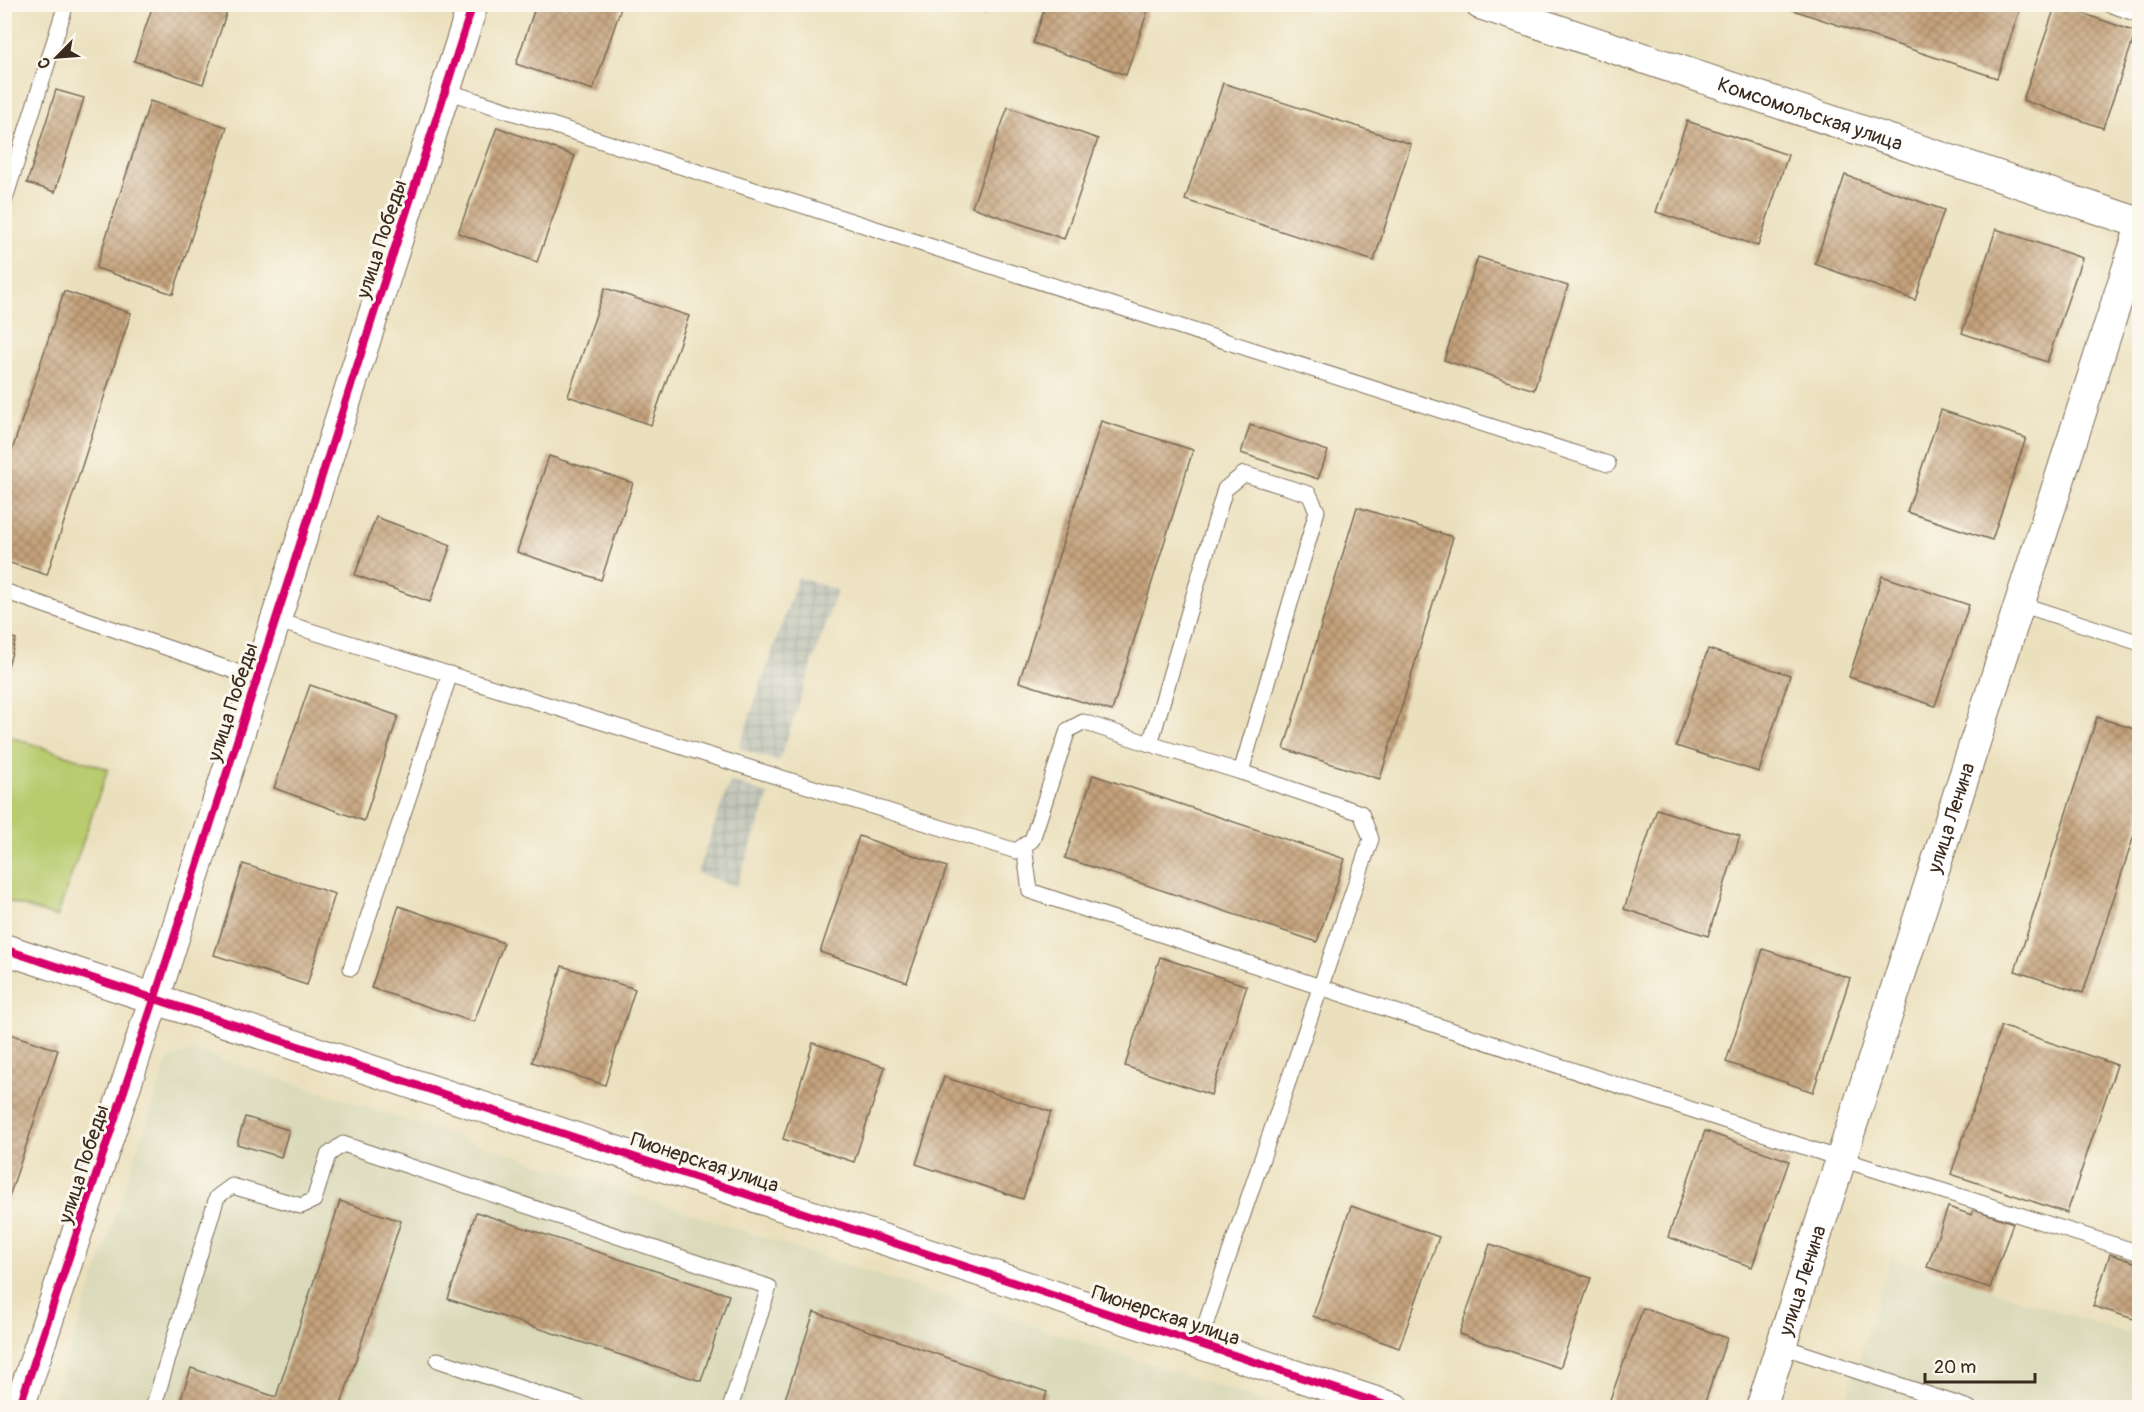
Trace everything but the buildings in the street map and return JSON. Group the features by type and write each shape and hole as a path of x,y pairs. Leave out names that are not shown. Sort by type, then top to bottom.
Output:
{"street":[{"name":"улица Победы","path":"19,1407 155,997 474,4"},
{"name":"Комсомольская улица","path":"1480,4 2139,223"},
{"name":"улица Ленина","path":"1761,1407 2139,229"},
{"name":"Пионерская улица","path":"4,949 1394,1407"}],"lane":[{"path":"4,202 66,4"},
{"path":"2109,4 2139,15"},
{"path":"446,91 1608,465"},
{"path":"1150,744 1225,489 1244,474 1309,494 1317,512 1241,772"},
{"path":"4,591 257,678"},
{"path":"2020,603 2139,643"},
{"path":"275,620 1016,850 1032,840 1068,729 1083,722 1361,813 1371,839 1199,1343"},
{"path":"351,968 450,674"},
{"path":"1024,846 1030,891 1841,1159 2139,1253"},
{"path":"153,1407 217,1197 232,1186 301,1206 314,1200 328,1155 343,1144 769,1287 730,1407"},
{"path":"1781,1346 1969,1407"},
{"path":"438,1360 580,1407"}],"shaded area":[{"path":"798,577 837,590 779,762 739,748"},
{"path":"730,781 769,795 736,887 697,873"},
{"path":"192,1050 1280,1407 51,1408 167,1061"},
{"path":"1891,1258 2139,1337 2139,1407 1843,1408"}],"green space":[{"path":"5,735 108,769 57,917 5,900"}],"cycle path":[{"path":"19,1408 155,997 473,4"},
{"path":"4,949 1394,1408"}]}
